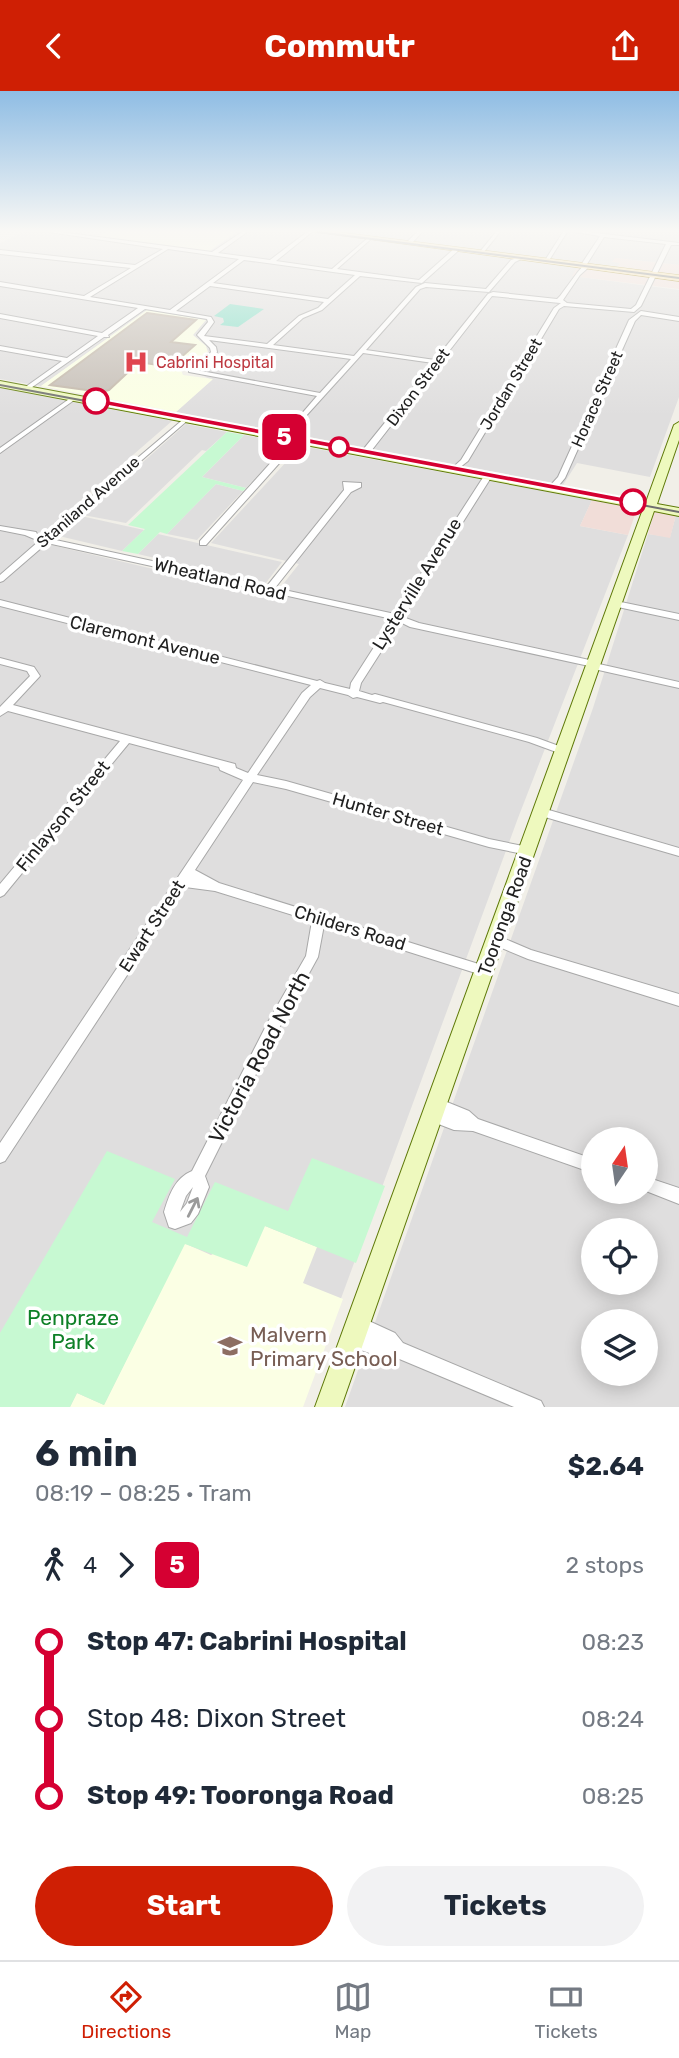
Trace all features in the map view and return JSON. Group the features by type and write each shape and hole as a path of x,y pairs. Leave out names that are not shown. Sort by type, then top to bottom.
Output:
{"main road":[{"path":"2,386 181,421 461,467 483,479 558,485 679,512"},
{"name":"Tooronga Road","path":"328,1407 650,506 674,456 679,425"}],"street":[{"path":"66,293 211,320 200,332 214,352 191,370 321,395"},
{"path":"89,297 94,293"},
{"path":"171,312 196,293"},
{"path":"275,293 329,301"},
{"path":"269,345 301,317 318,310 337,293"},
{"path":"202,543 288,451 294,426 413,293"},
{"name":"Dixon Street","path":"368,453 489,293"},
{"path":"492,293 679,319"},
{"name":"Jordan Street","path":"461,467 566,293"},
{"name":"Horace Street","path":"558,485 645,293"},
{"path":"28,389 144,307"},
{"path":"0,316 104,336"},
{"path":"203,338 220,337 354,359"},
{"path":"0,348 68,360"},
{"path":"362,350 437,362"},
{"path":"61,366 78,354"},
{"path":"0,451 69,399"},
{"name":"Staniland Avenue","path":"0,579 181,421"},
{"name":"Lysterville Avenue","path":"350,690 483,479"},
{"path":"269,590 348,490"},
{"name":"Wheatland Road","path":"0,527 679,685"},
{"name":"Claremont Avenue","path":"0,603 290,677 313,686 350,690 564,748"},
{"path":"616,604 679,617"},
{"path":"0,661 35,673 32,683 6,707"},
{"name":"Ewart Street","path":"0,1156 313,686"},
{"name":"Hunter Street","path":"6,707 35,712 527,854"},
{"name":"Finlayson Street","path":"0,893 127,739"},
{"path":"541,815 679,852"},
{"name":"Childers Road","path":"184,877 485,971"},
{"name":"Victoria Road North","path":"197,1176 273,1026 312,957 319,918"},
{"name":"Victoria Road North","path":"317,937 332,922"},
{"path":"494,944 516,955 528,954 679,1000"},
{"path":"435,1110 454,1122 474,1124 581,1162"},
{"path":"658,1189 679,1196"},
{"path":"355,1332 386,1350 397,1349 535,1407"}],"shaded area":[{"path":"0,293 679,293 679,397 650,477 577,463 563,485 176,412 212,380 183,366 196,339 193,335 195,329 205,320 147,310 41,386 0,379"},
{"name":"Cabrini Hospital","path":"147,310 206,320 193,335 206,346 208,352 181,370 183,375 213,379 176,412 41,386"},
{"path":"0,388 172,421 34,541 273,597 299,564 211,543 301,446 592,500 580,526 628,535 518,818 301,1407 0,1407"},
{"path":"186,424 227,432 206,451 202,450 126,523 83,515"},
{"path":"244,435 288,443 246,488 202,477"},
{"path":"216,484 243,491 197,540 167,534"},
{"path":"592,500 637,509 628,535 580,526"},
{"path":"654,512 676,515 670,538 648,534"},
{"path":"676,515 679,515 679,1407 345,1407 593,708 648,534 670,537"},
{"path":"81,516 144,530 122,551 59,536"},
{"path":"158,534 282,562 265,584 138,554"},
{"name":"Malvern Primary School","path":"265,1226 317,1247 303,1283 343,1299 303,1407 70,1407 77,1393 104,1405 184,1243 211,1255"}],"green space":[{"path":"230,304 264,309 238,327 220,325 224,322 223,318 214,316"},
{"path":"227,432 244,435 202,477 246,488 243,491 216,484 167,534 160,532 138,554 122,551 145,529 128,525"},
{"name":"Penpraze Park","path":"107,1151 175,1179 152,1222 187,1237 215,1182 288,1211 312,1158 385,1186 356,1263 265,1226 247,1267 185,1244 104,1405 77,1393 70,1407 0,1407 0,1333"}],"building":[{"path":"147,313 196,320 171,342 195,345 170,367 139,362 109,390 101,392 50,385"}],"tram line":[{"path":"0,385 679,512"},
{"name":"5","path":"96,401 633,502"}],"place":[{"name":"Cabrini Hospital","path":"136,362"},
{"name":"Malvern Primary School","path":"230,1346"}]}
